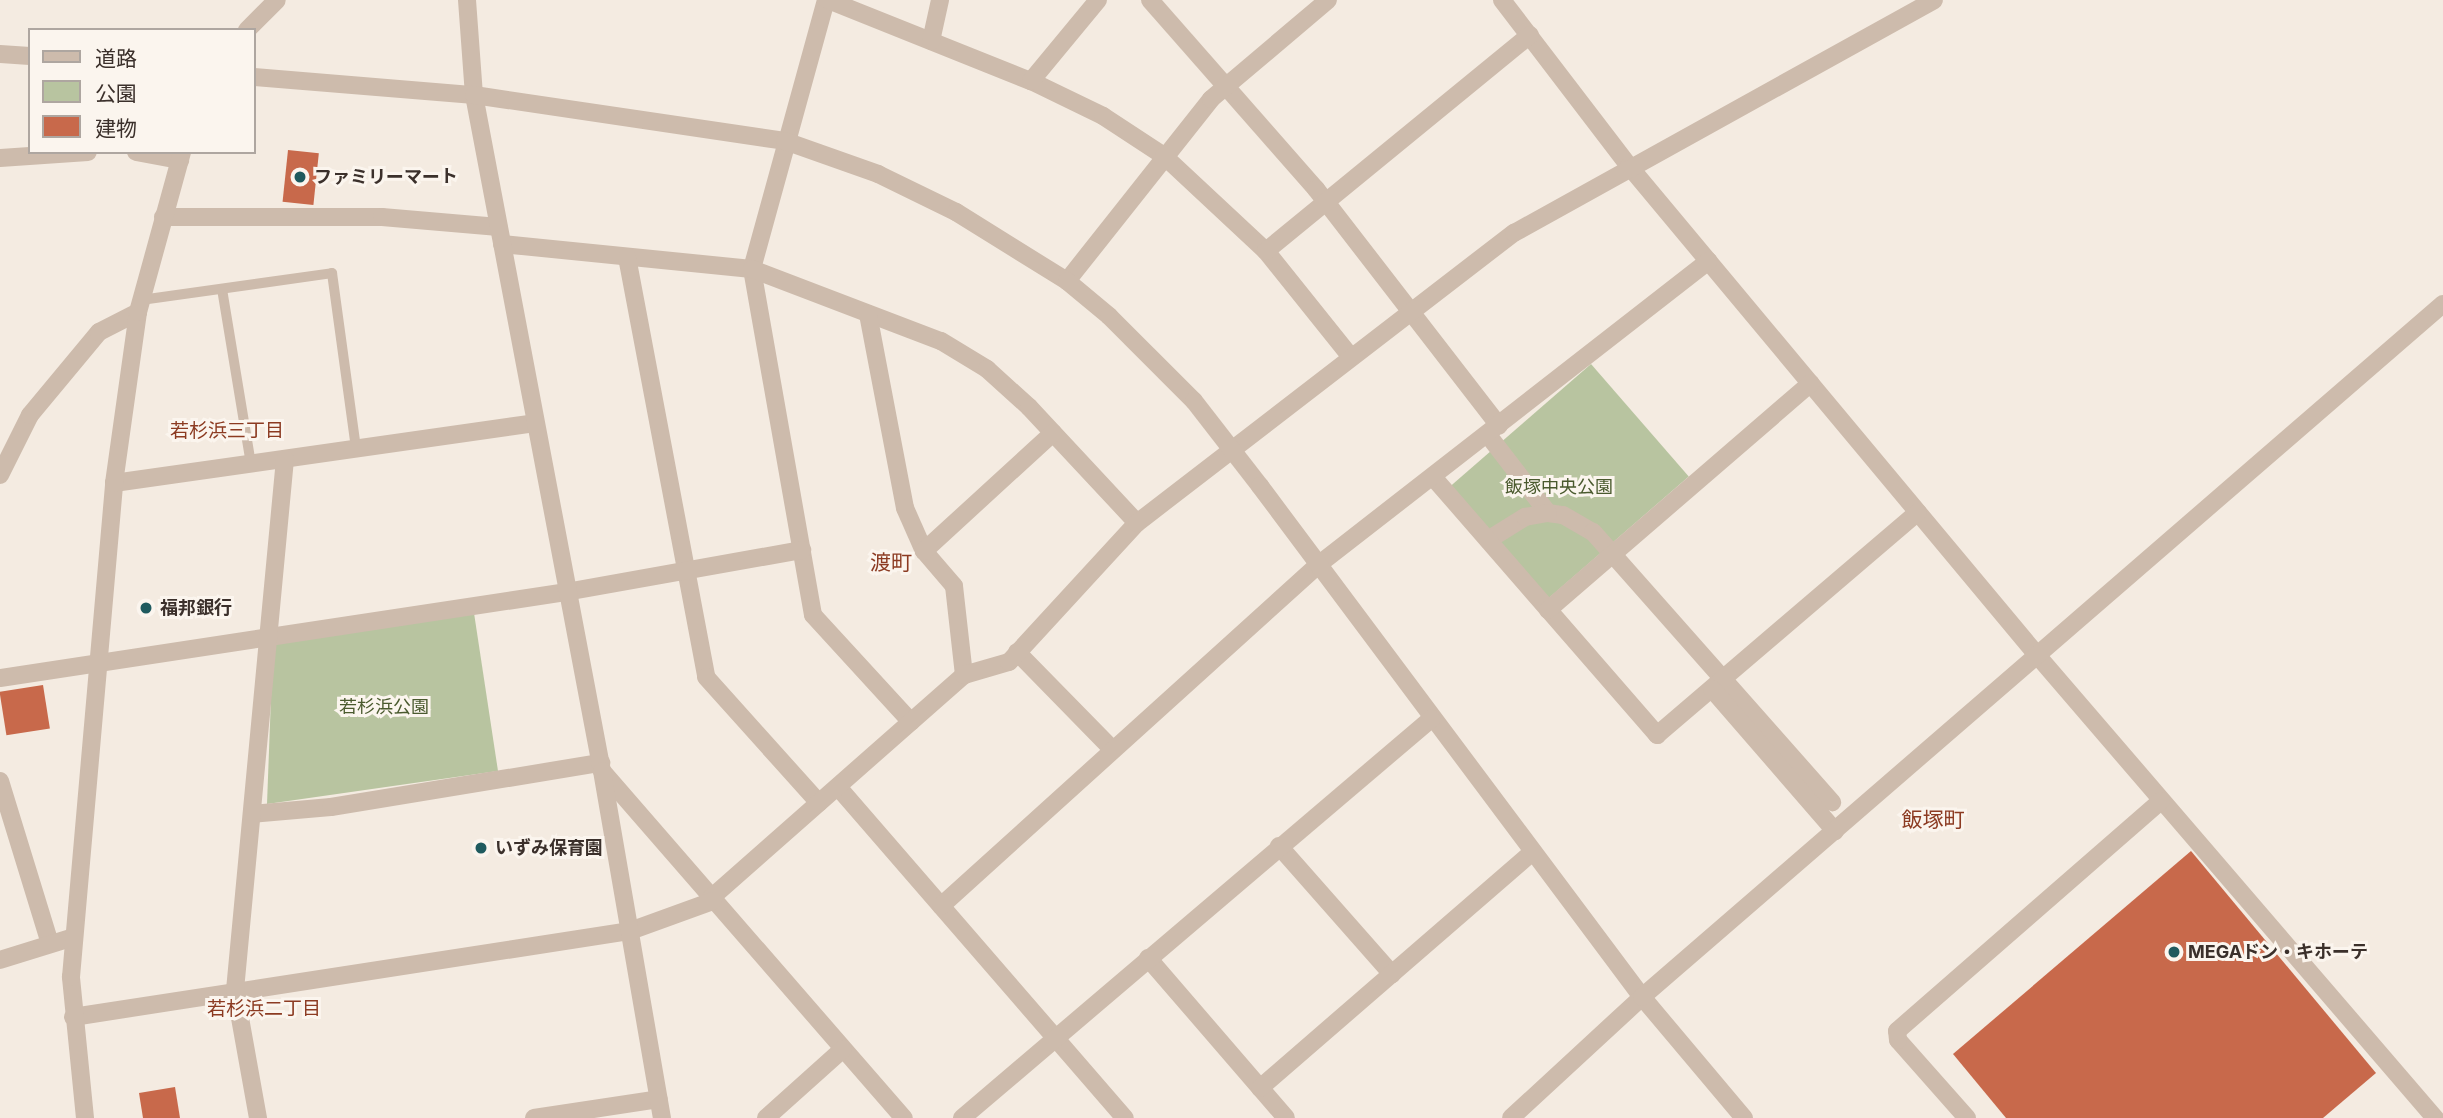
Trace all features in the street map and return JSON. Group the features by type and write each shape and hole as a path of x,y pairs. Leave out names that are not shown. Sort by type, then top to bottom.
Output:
{"street":[{"path":"249,28 277,0"},
{"path":"467,0 474,95 566,592 602,767 662,1118"},
{"path":"911,722 813,615 752,269 785,141 827,0 1031,81 1103,116 1164,156 1266,250 1350,356"},
{"path":"931,41 940,0"},
{"path":"1031,81 1098,0"},
{"path":"1150,0 1324,200 1411,310 1548,513"},
{"path":"1067,281 1164,156 1224,87 1328,0"},
{"path":"1502,0 1629,166 2037,655 2431,1116"},
{"path":"73,1017 630,931 712,900 964,676 1009,662 1137,523 1350,356 1514,233 1629,166 1934,0"},
{"path":"1266,250 1324,200 1530,35"},
{"path":"0,54 28,56"},
{"path":"256,77 474,95 785,141 878,174 956,212 1067,281 1152,358 1231,448 1431,719 1642,997 1744,1118"},
{"path":"0,158 59,154"},
{"path":"85,1118 73,1017 74,937 101,663 114,483 139,306 181,156 158,154"},
{"path":"163,217 382,217 628,257 752,269 941,341 987,369 1053,433 1137,523"},
{"path":"628,257 706,677 819,803"},
{"path":"941,906 1318,565 1494,431 1709,261"},
{"path":"1511,1118 1642,997 2443,304"},
{"path":"0,475 30,415 99,332 139,306"},
{"path":"868,314 905,508 924,551 954,586 964,676"},
{"path":"1548,610 1811,383"},
{"path":"114,483 536,424"},
{"path":"924,551 1053,433"},
{"path":"258,1118 235,990 285,459"},
{"path":"1433,477 1657,735 1918,512"},
{"path":"1488,540 1525,517 1548,513 1578,521 1613,554 1835,831"},
{"path":"0,678 566,592 802,550"},
{"path":"1017,652 1113,750"},
{"path":"1718,684 1832,802"},
{"path":"962,1118 1431,719"},
{"path":"252,814 331,807 602,767"},
{"path":"602,767 712,900 904,1118"},
{"path":"0,781 50,944"},
{"path":"838,787 1125,1118"},
{"path":"1967,1118 1898,1040 1897,1031 2161,801"},
{"path":"1279,846 1392,974"},
{"path":"1260,1088 1532,852"},
{"path":"0,960 74,937"},
{"path":"1148,958 1286,1118"},
{"path":"766,1118 843,1049"},
{"path":"534,1118 659,1099"}],"lane":[{"path":"139,306 222,289 332,273 356,449"},
{"path":"222,289 251,464"}],"green space":[{"name":"飯塚中央公園","path":"1591,364 1689,476 1548,598 1451,486"},
{"name":"若杉浜公園","path":"474,613 498,771 267,804 273,644"}],"building":[{"path":"288,150 319,153 313,205 283,202"},
{"path":"43,685 50,728 6,735 0,692"},
{"name":"MEGAドン・キホーテ","path":"2191,851 2376,1073 2323,1118 2006,1118 1953,1054"},
{"path":"175,1087 180,1118 143,1118 139,1093"}],"place":[{"name":"ファミリーマート","path":"300,177"},
{"name":"福邦銀行","path":"146,608"},
{"name":"いずみ保育園","path":"481,848"},
{"name":"MEGAドン・キホーテ","path":"2174,952"}],"district":[{"name":"若杉浜三丁目","path":"227,431"},
{"name":"渡町","path":"891,563"},
{"name":"飯塚町","path":"1933,820"},
{"name":"若杉浜二丁目","path":"264,1009"}]}
